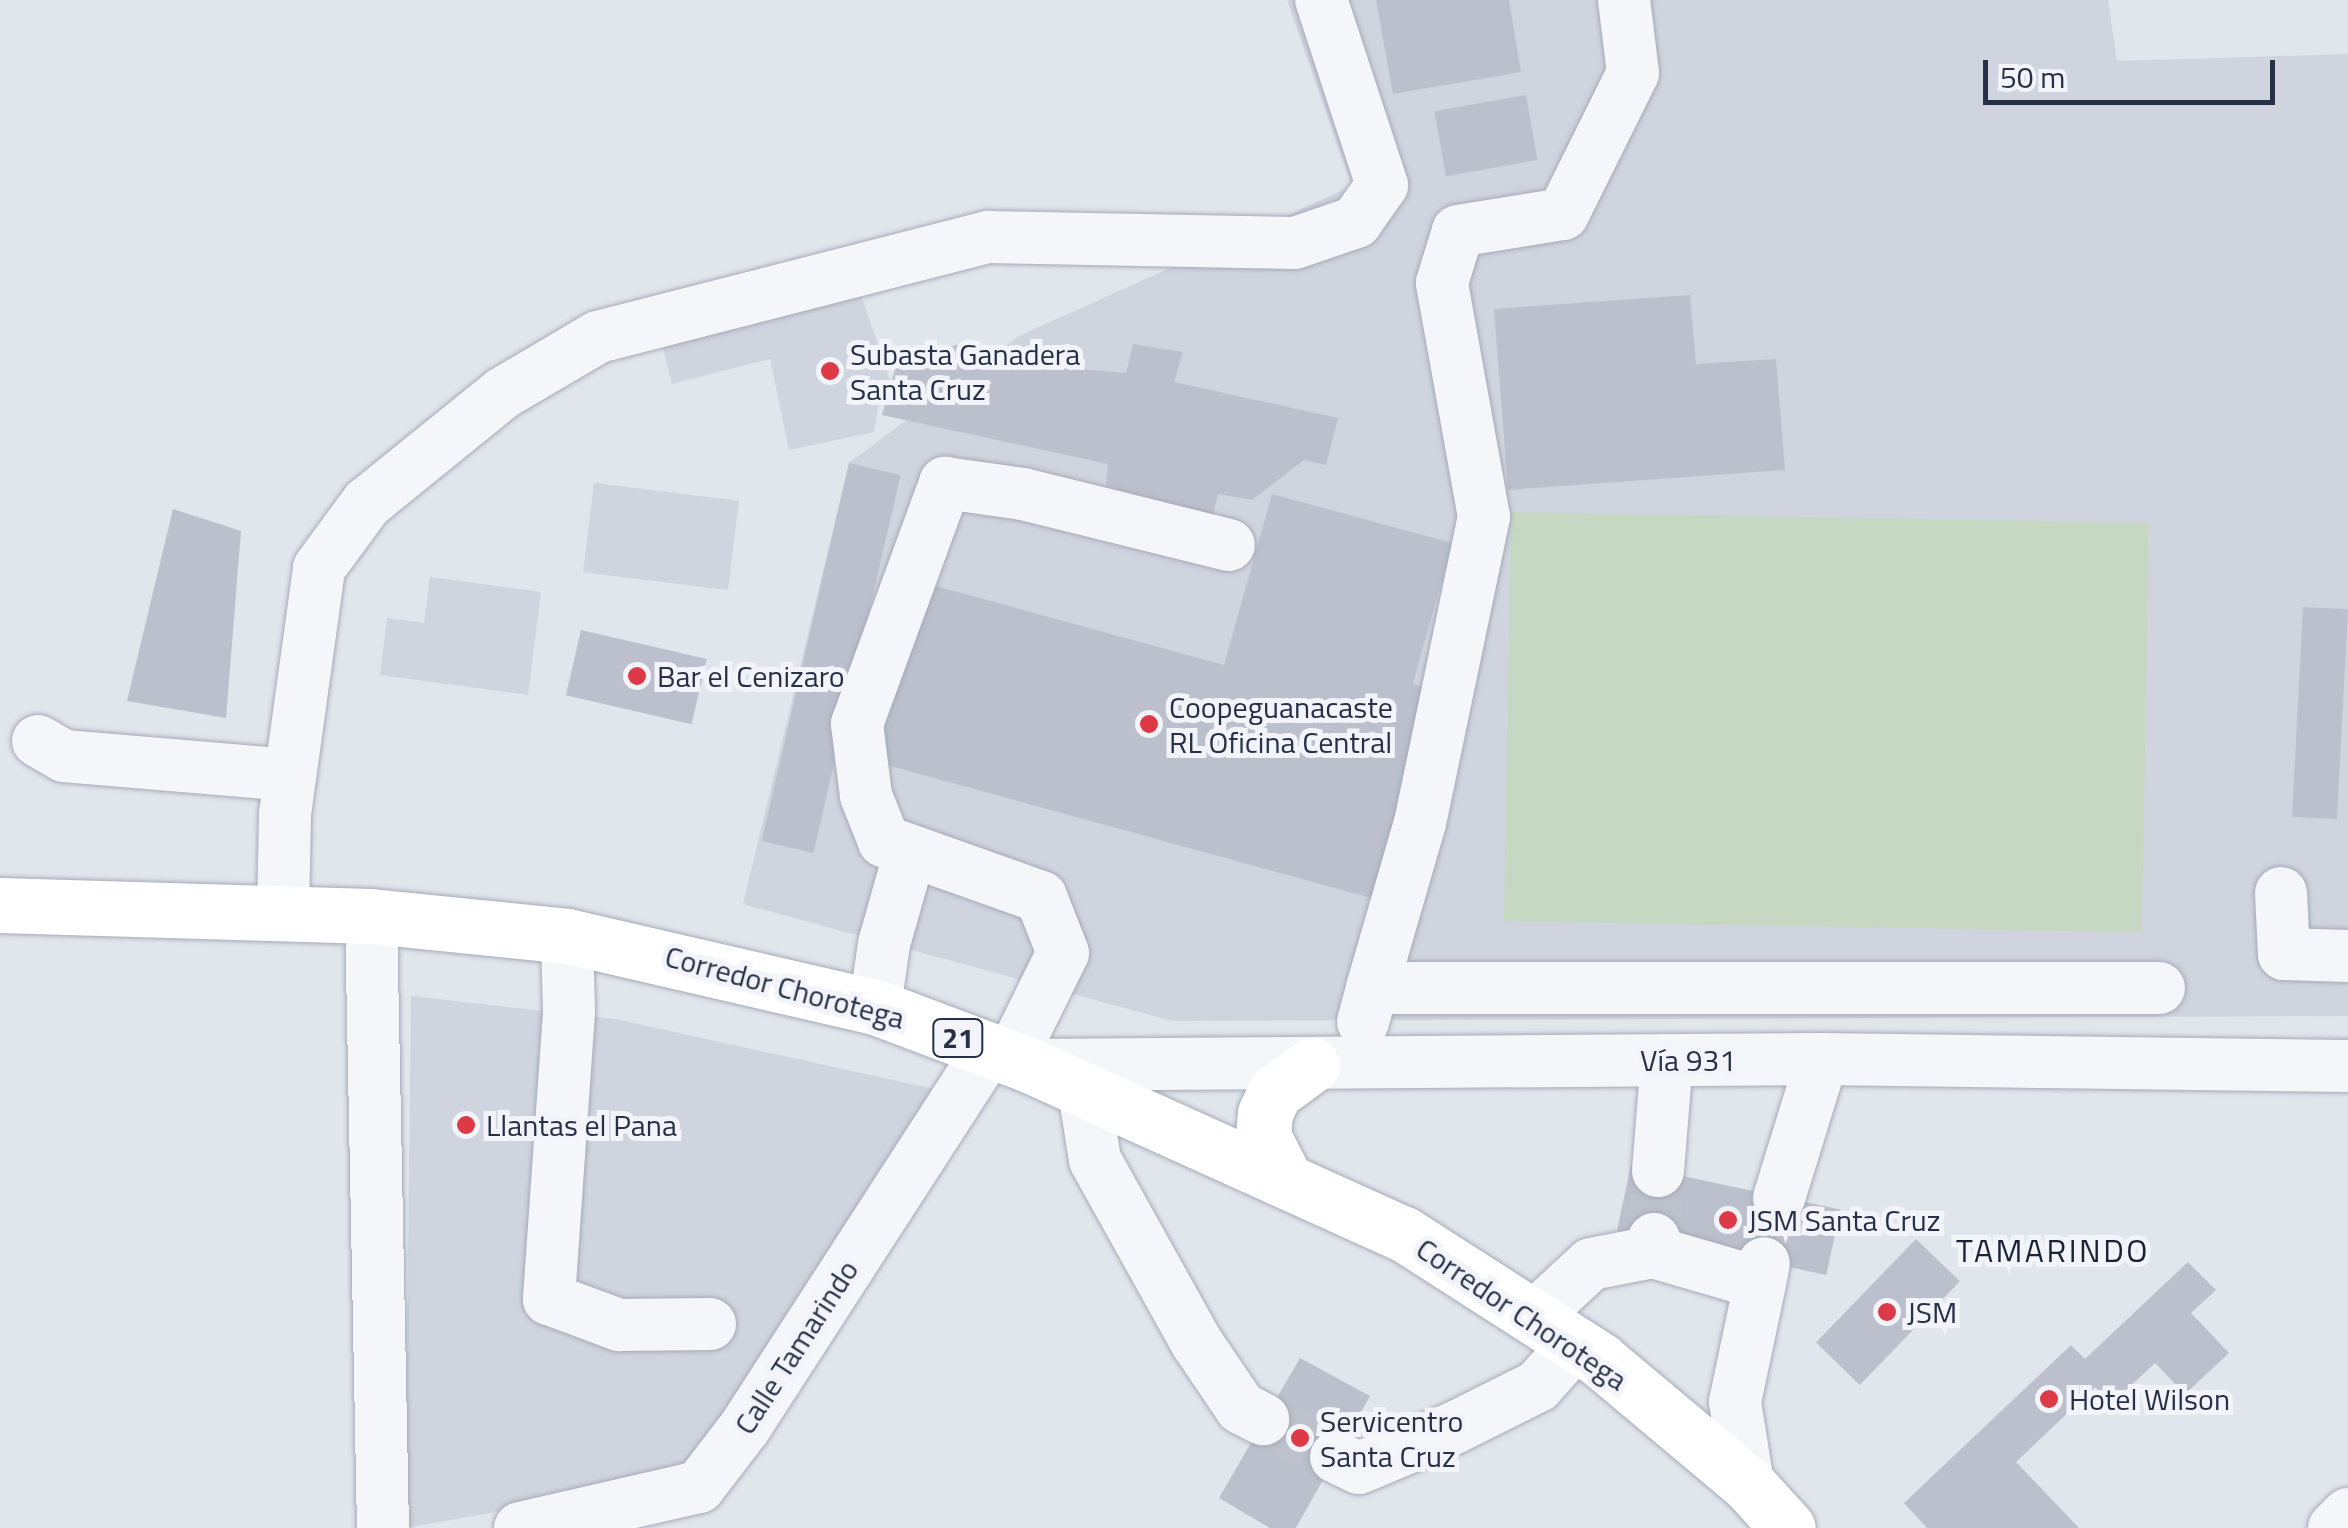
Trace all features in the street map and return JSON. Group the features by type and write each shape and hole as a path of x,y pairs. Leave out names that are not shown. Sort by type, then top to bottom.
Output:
{"main road":[{"name":"Corredor Chorotega","path":"0,905 283,911 567,936 875,1007 1010,1058 1404,1234 1556,1329 1748,1484 1788,1528"},
{"path":"1284,1178 1267,1148 1265,1113 1274,1092 1332,1064"}],"street":[{"path":"283,911 290,775 319,568 367,503 503,393 598,337 988,237 1295,243 1356,222 1382,185 1322,0"},
{"path":"1332,1064 1372,988 1420,823 1484,517 1442,283 1458,230 1563,214 1633,74 1624,0"},
{"path":"875,1007 884,944 910,852 884,841 866,796 857,724 946,483 1023,494 1229,545"},
{"path":"38,741 64,756 290,775"},
{"name":"Calle Tamarindo","path":"520,1528 699,1487 1010,1058 1062,953 1041,897 910,852"},
{"path":"2280,893 2284,954 2348,956"},
{"path":"372,916 383,1528"},
{"path":"567,936 568,1012 550,1299 618,1325 710,1324"},
{"path":"1372,988 2158,988"},
{"name":"Vía 931","path":"1010,1058 1332,1064 1822,1059 2348,1066"},
{"path":"1779,1198 1822,1059"},
{"path":"1658,1171 1667,1060"},
{"path":"1084,1092 1095,1160 1197,1343 1241,1408 1263,1418"},
{"path":"1336,1456 1359,1468 1454,1428 1538,1386 1556,1329 1591,1264 1654,1245 1762,1273 1735,1402 1748,1484"},
{"path":"2334,1528 2348,1514"}],"shaded area":[{"path":"1287,0 2108,0 2117,61 2348,54 2348,1016 1172,1021 743,904 849,463 1019,336 1352,186"},
{"name":"Subasta Ganadera Santa Cruz","path":"857,283 891,383 882,385 874,432 789,450 770,359 672,384 659,333"},
{"path":"594,483 739,501 728,590 583,572"},
{"path":"430,577 541,592 528,695 380,675 387,618 424,623"},
{"path":"411,996 615,1019 952,1093 701,1476 405,1528"}],"green space":[{"path":"1511,512 2149,523 2142,932 1504,921"}],"building":[{"path":"1376,0 1509,0 1521,72 1393,94"},
{"path":"1526,95 1537,160 1446,176 1434,111"},
{"path":"1690,295 1696,364 1776,359 1785,470 1508,490 1494,309"},
{"path":"965,342 998,361 1126,373 1133,344 1183,352 1174,382 1338,418 1326,465 1304,460 1252,500 1218,494 1213,515 1106,486 1108,464 882,415 896,366"},
{"path":"849,463 901,475 813,853 762,841"},
{"name":"Coopeguanacaste RL Oficina Central","path":"1272,494 1452,543 1413,684 1432,689 1375,899 865,759 914,580 1224,665"},
{"path":"173,509 241,531 226,718 127,701"},
{"path":"2303,607 2348,609 2337,819 2292,817"},
{"name":"Bar el Cenizaro","path":"581,630 707,659 692,724 566,695"},
{"name":"JSM Santa Cruz","path":"1631,1165 1840,1209 1826,1275 1617,1231"},
{"name":"JSM","path":"1916,1239 1960,1281 1860,1385 1816,1343"},
{"name":"Hotel Wilson","path":"2188,1262 2216,1290 2191,1313 2229,1353 2185,1394 2155,1363 2111,1404 2095,1387 2016,1462 2079,1528 1927,1528 1904,1503 2071,1345 2085,1359"},
{"name":"Servicentro Santa Cruz","path":"1300,1358 1370,1396 1296,1528 1270,1528 1219,1498"}],"tunnel":[{"path":"1654,1239 1658,1171"},
{"path":"1764,1263 1779,1198"},
{"path":"1263,1419 1336,1457"}],"place":[{"name":"Subasta Ganadera Santa Cruz","path":"830,371"},
{"name":"Bar el Cenizaro","path":"637,676"},
{"name":"Coopeguanacaste RL Oficina Central","path":"1149,724"},
{"name":"Llantas el Pana","path":"466,1125"},
{"name":"JSM Santa Cruz","path":"1728,1220"},
{"name":"JSM","path":"1887,1312"},
{"name":"Hotel Wilson","path":"2049,1399"},
{"name":"Servicentro Santa Cruz","path":"1300,1438"}],"district":[{"name":"TAMARINDO","path":"2053,1250"}]}
